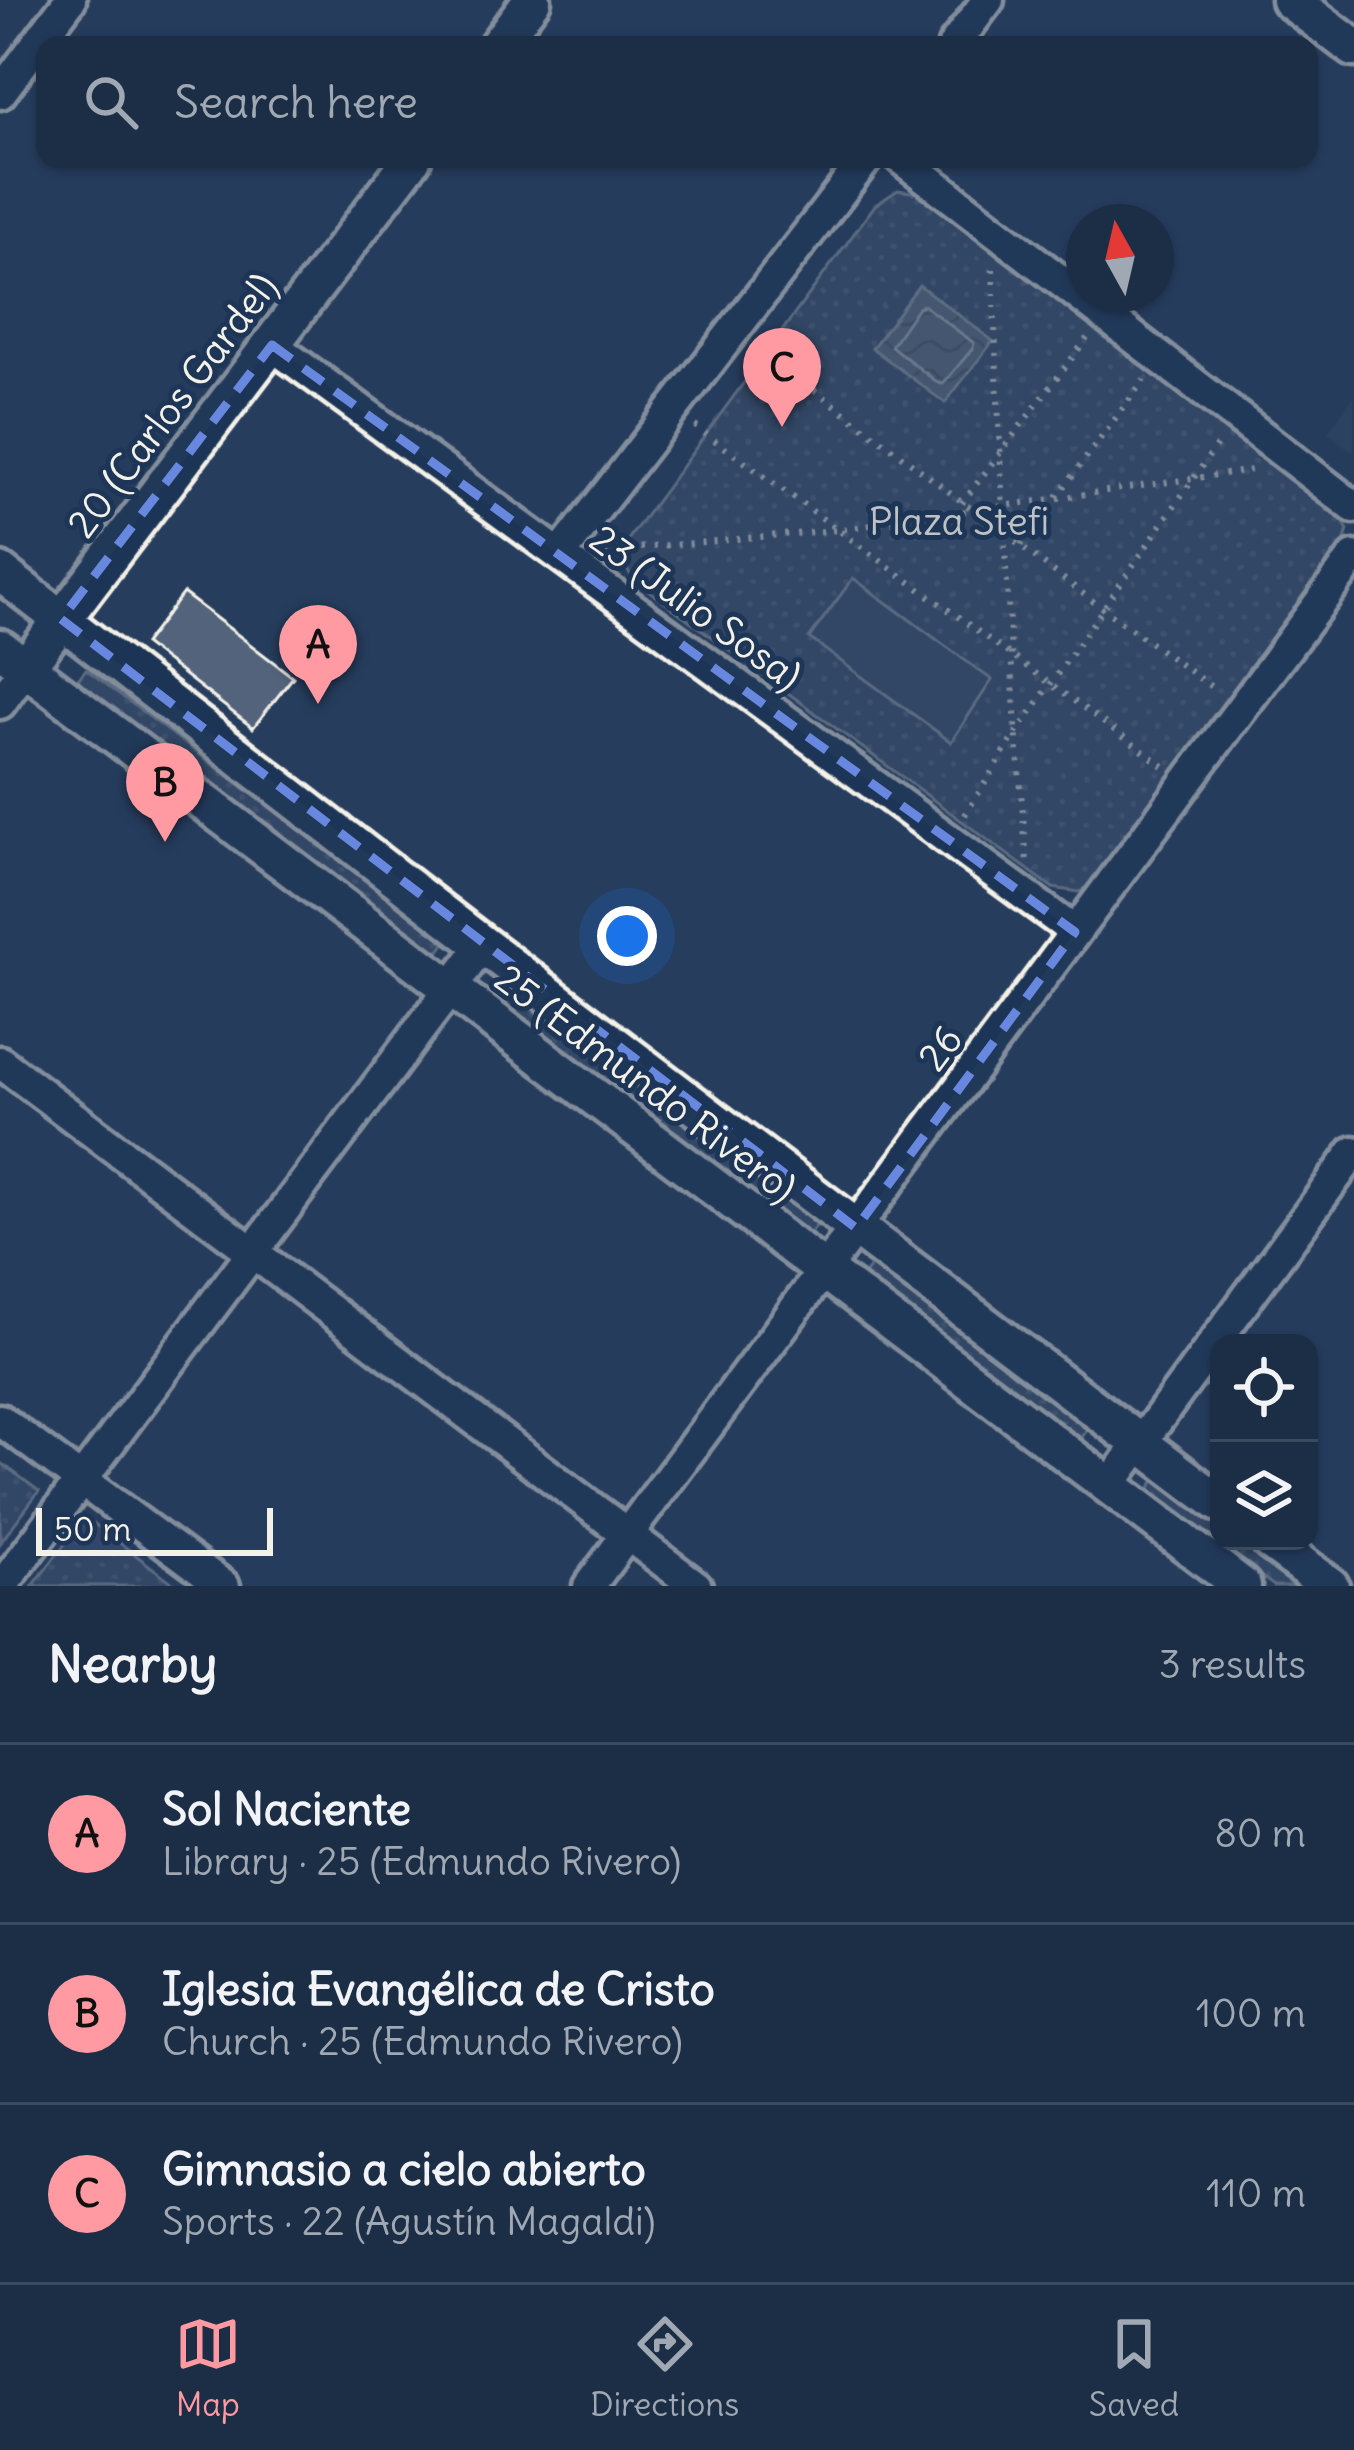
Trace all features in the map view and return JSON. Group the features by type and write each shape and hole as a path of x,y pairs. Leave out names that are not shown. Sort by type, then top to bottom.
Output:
{"street":[{"path":"43,36 70,0"},
{"path":"505,36 532,0"},
{"path":"961,36 988,0"},
{"path":"1290,0 1354,48"},
{"path":"0,93 36,45"},
{"name":"20 (Carlos Gardel)","path":"0,703 13,658 61,619 405,168"},
{"path":"560,556 859,168"},
{"path":"914,168 1354,506"},
{"name":"23 (Julio Sosa)","path":"272,345 1075,932"},
{"name":"26","path":"589,1586 1354,557"},
{"name":"25 (Edmundo Rivero)","path":"0,572 1210,1496"},
{"name":"25 (Edmundo Rivero)","path":"13,658 1242,1586"},
{"path":"2,1586 483,945"},
{"path":"0,1062 696,1586"},
{"path":"1109,1486 1354,1152"},
{"path":"0,1420 224,1586"},
{"path":"1282,1550 1330,1586"}],"path":[{"path":"992,228 1015,735 1031,900"},
{"path":"962,503 1105,315"},
{"path":"735,329 1242,709"},
{"path":"1021,545 1161,358"},
{"path":"672,410 1187,783"},
{"path":"949,841 1015,735 1237,416"},
{"path":"560,556 838,530 1298,463"}],"highlighted area":[{"path":"272,345 1075,932 856,1228 61,619"}],"shaded area":[{"path":"1354,396 1354,453 1327,433"}],"green space":[{"name":"Plaza Stefi","path":"898,190 930,195 1066,300 1066,312 1082,312 1334,507 1348,530 1340,556 1103,882 1079,892 1053,888 633,579 622,560 630,537 875,205"},
{"path":"853,578 992,680 951,742 809,638"},
{"path":"86,669 447,941 437,955 75,683"},
{"path":"508,986 820,1221 809,1235 497,1000"},
{"path":"873,1263 1090,1426 1080,1440 862,1277"},
{"path":"0,1462 39,1491 0,1543"},
{"path":"1158,1477 1210,1516 1210,1538 1147,1491"},
{"path":"85,1517 177,1586 33,1586"},
{"path":"1226,1550 1255,1550 1303,1586 1274,1586"}],"water":[{"path":"919,285 993,341 945,403 872,348"}],"building":[{"path":"183,593 293,677 253,728 144,644"}],"place":[{"name":"Gimnasio a cielo abierto","path":"782,427"},
{"name":"Sol Naciente","path":"318,704"},
{"name":"Iglesia Evangélica de Cristo","path":"165,842"}]}
